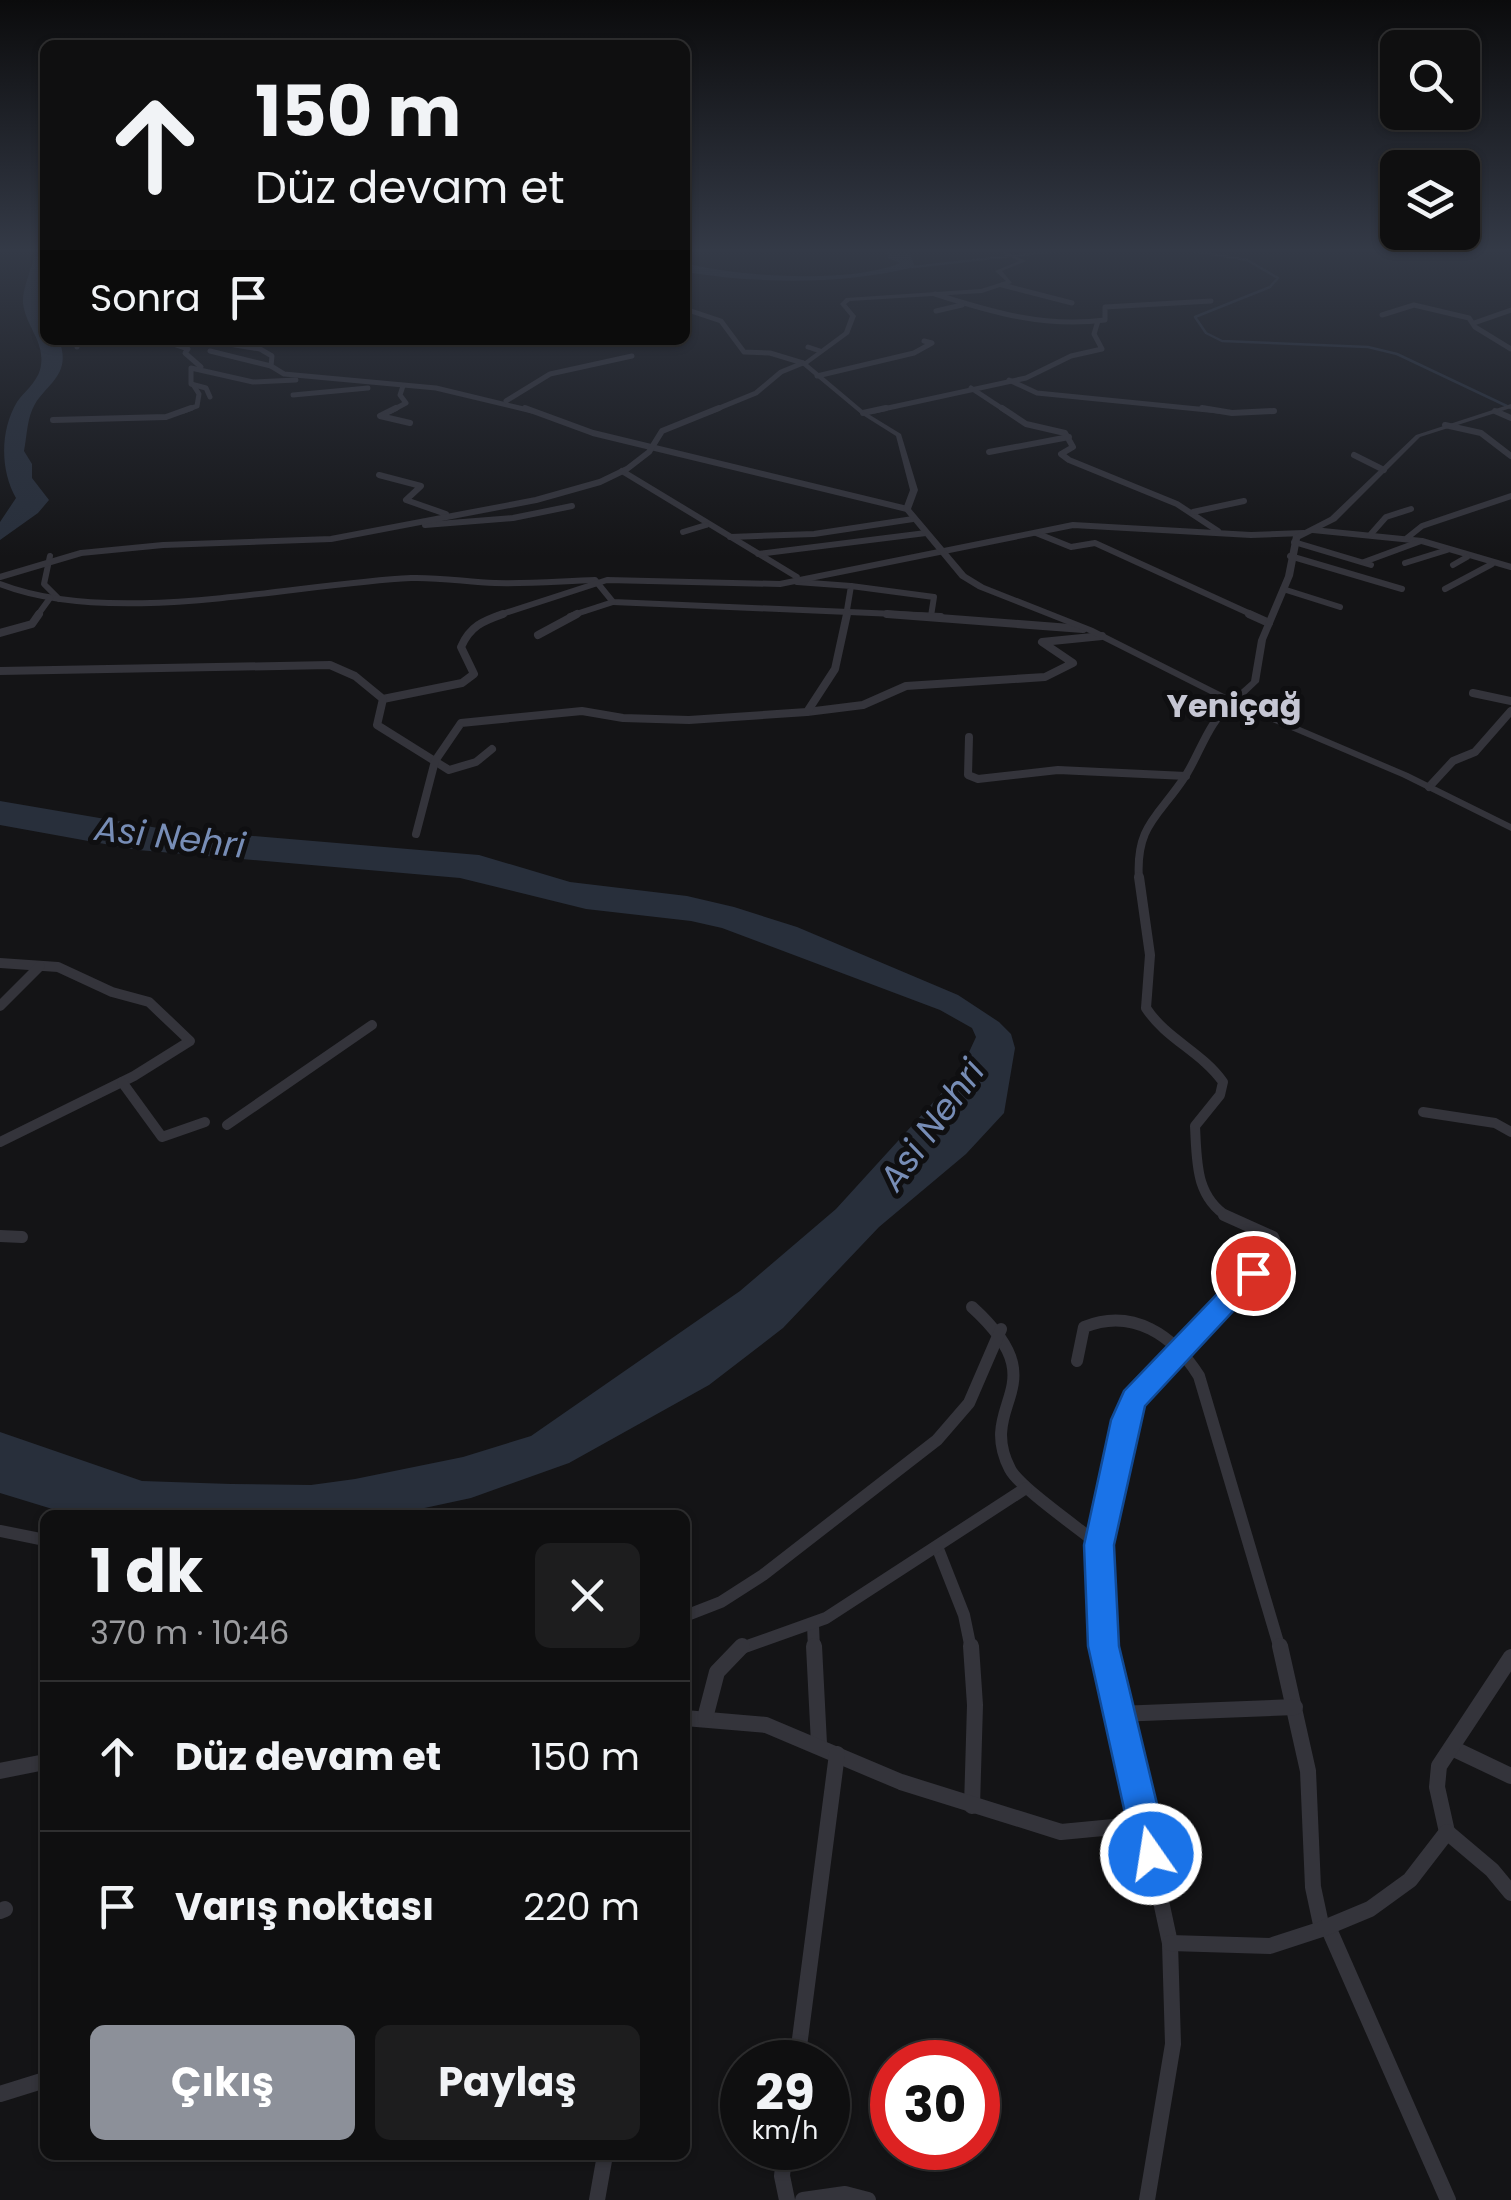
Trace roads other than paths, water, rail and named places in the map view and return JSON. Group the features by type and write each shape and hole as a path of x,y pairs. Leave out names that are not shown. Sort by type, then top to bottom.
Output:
{"street":[{"path":"186,352 201,367 258,383 312,378"},
{"path":"216,352 271,366 284,374 506,401 593,433 908,510"},
{"path":"265,352 272,356 271,366"},
{"path":"744,352 770,353 804,363 863,413 899,435 914,490 908,510 964,576 1102,636 1234,702 1429,787 1511,828"},
{"path":"402,528 447,514 547,498 622,471 653,448 662,431 756,393 781,372 819,352"},
{"path":"817,376 916,352"},
{"path":"863,413 1040,374 1071,356 1090,352"},
{"path":"506,401 557,368 600,365 632,356"},
{"path":"880,360 902,366"},
{"path":"53,420 169,416 197,406 199,394 190,370 201,367"},
{"path":"851,368 876,370"},
{"path":"1008,380 1037,393 1112,402 1176,404 1232,413 1274,411"},
{"path":"293,395 383,385"},
{"path":"194,386 206,388 210,397"},
{"path":"403,386 400,395 406,404 380,416 410,423"},
{"path":"970,388 1026,424 1070,436"},
{"path":"1147,2200 1173,2044 1170,1944 1145,1824 1116,1714 1100,1623 1099,1545 1125,1420 1134,1399 1253,1273 1280,1255 1280,1249 1273,1236 1222,1216 1198,1186 1195,1126 1220,1095 1223,1082 1214,1068 1162,1027 1147,1009 1144,996 1150,949 1138,875 1147,824 1165,796 1186,776 1209,722 1255,682 1269,623 1292,565 1294,542 1333,519 1418,436 1511,406"},
{"path":"1498,410 1511,418"},
{"path":"1445,425 1481,433 1511,456"},
{"path":"989,452 1070,436"},
{"path":"1070,436 1073,446 1061,454 1069,460 1192,512 1219,532"},
{"path":"1354,455 1384,470"},
{"path":"622,471 797,577 797,582"},
{"path":"379,475 421,486 406,500 447,514"},
{"path":"1407,538 1422,526 1511,496"},
{"path":"1192,512 1244,502"},
{"path":"0,581 50,556 214,540 329,539 513,518 572,506"},
{"path":"1371,534 1386,517 1411,509"},
{"path":"727,536 814,534 913,519"},
{"path":"797,582 1073,524 1219,532 1371,534 1422,541 1511,571"},
{"path":"682,532 706,525"},
{"path":"758,554 926,533"},
{"path":"1034,533 1072,547 1095,542 1269,623"},
{"path":"1294,542 1368,563 1422,541"},
{"path":"1406,563 1448,549"},
{"path":"50,556 44,584 55,598"},
{"path":"1290,556 1402,589"},
{"path":"1453,566 1468,556"},
{"path":"1445,590 1491,565"},
{"path":"0,581 20,594 105,602 257,596 413,578 598,583 797,582 934,597 931,616"},
{"path":"598,583 613,602"},
{"path":"383,699 462,682 474,674 460,647 467,633 482,621 598,583"},
{"path":"807,712 841,663 840,636 851,586"},
{"path":"1282,590 1340,607"},
{"path":"0,633 32,624 55,598"},
{"path":"538,635 562,619 613,602 847,611 1083,628"},
{"path":"1044,625 1050,641"},
{"path":"416,834 432,761 448,734 461,723 582,710 624,718 689,720 807,712 863,704 906,686 964,685 1062,672 1072,664 1042,642 1102,636"},
{"path":"0,670 330,664 354,676 383,699"},
{"path":"1473,693 1511,701"},
{"path":"383,699 376,726 432,761 453,770 476,762 492,749"},
{"path":"1429,787 1453,761 1475,752 1511,711"},
{"path":"969,737 968,775 978,780 1058,770 1186,776"},
{"path":"0,963 58,967 112,992 148,1002 189,1038 182,1050 82,1107 0,1142"},
{"path":"0,1006 40,966"},
{"path":"227,1125 372,1024"},
{"path":"122,1082 162,1137 206,1122"},
{"path":"1423,1112 1495,1124 1511,1132"},
{"path":"0,1236 22,1237"},
{"path":"972,1307 1010,1341 1016,1366 1003,1457 1026,1488 1099,1545"},
{"path":"1077,1361 1080,1332 1103,1320 1136,1324 1181,1347 1199,1376 1295,1708 1311,1788 1310,1882 1325,1928 1448,2200"},
{"path":"690,1614 721,1602 763,1575 937,1440 968,1403 1001,1329"},
{"path":"705,1718 717,1672 728,1656 761,1636 813,1624 938,1550 1026,1488"},
{"path":"0,1531 40,1539"},
{"path":"938,1550 958,1587 973,1638 972,1806"},
{"path":"813,1624 819,1744"},
{"path":"1511,1657 1437,1775 1447,1832 1492,1870 1511,1893"},
{"path":"1116,1714 1295,1708"},
{"path":"690,1718 766,1725 972,1806 1062,1832 1145,1824"},
{"path":"1452,1748 1511,1776"},
{"path":"800,2040 838,1754"},
{"path":"0,1771 40,1763"},
{"path":"1170,1944 1270,1946 1325,1928 1370,1909 1410,1880 1447,1832"},
{"path":"0,2094 40,2082"},
{"path":"597,2200 604,2160"},
{"path":"783,2170 787,2200"},
{"path":"803,2200 845,2194 868,2200"}],"water":[{"path":"41,352 62,352 63,361 57,377 32,409 24,451 32,464 32,478 49,500 38,513 0,540 0,522 16,498 5,463 7,425 17,402 38,375"},
{"name":"Asi Nehri","path":"0,801 158,828 479,855 570,882 687,896 734,907 797,927 958,995 999,1022 1011,1034 1015,1048 1004,1113 966,1154 879,1227 783,1328 709,1385 569,1463 471,1498 415,1510 56,1510 0,1493 0,1432 142,1481 311,1485 463,1457 531,1436 740,1291 836,1209 959,1074 976,1037 972,1028 940,1010 722,928 691,921 586,909 460,878 138,850 0,825"}],"waterway":[{"path":"1387,352 1511,408"}],"district":[{"name":"Yeniçağ","path":"1234,706"}]}
